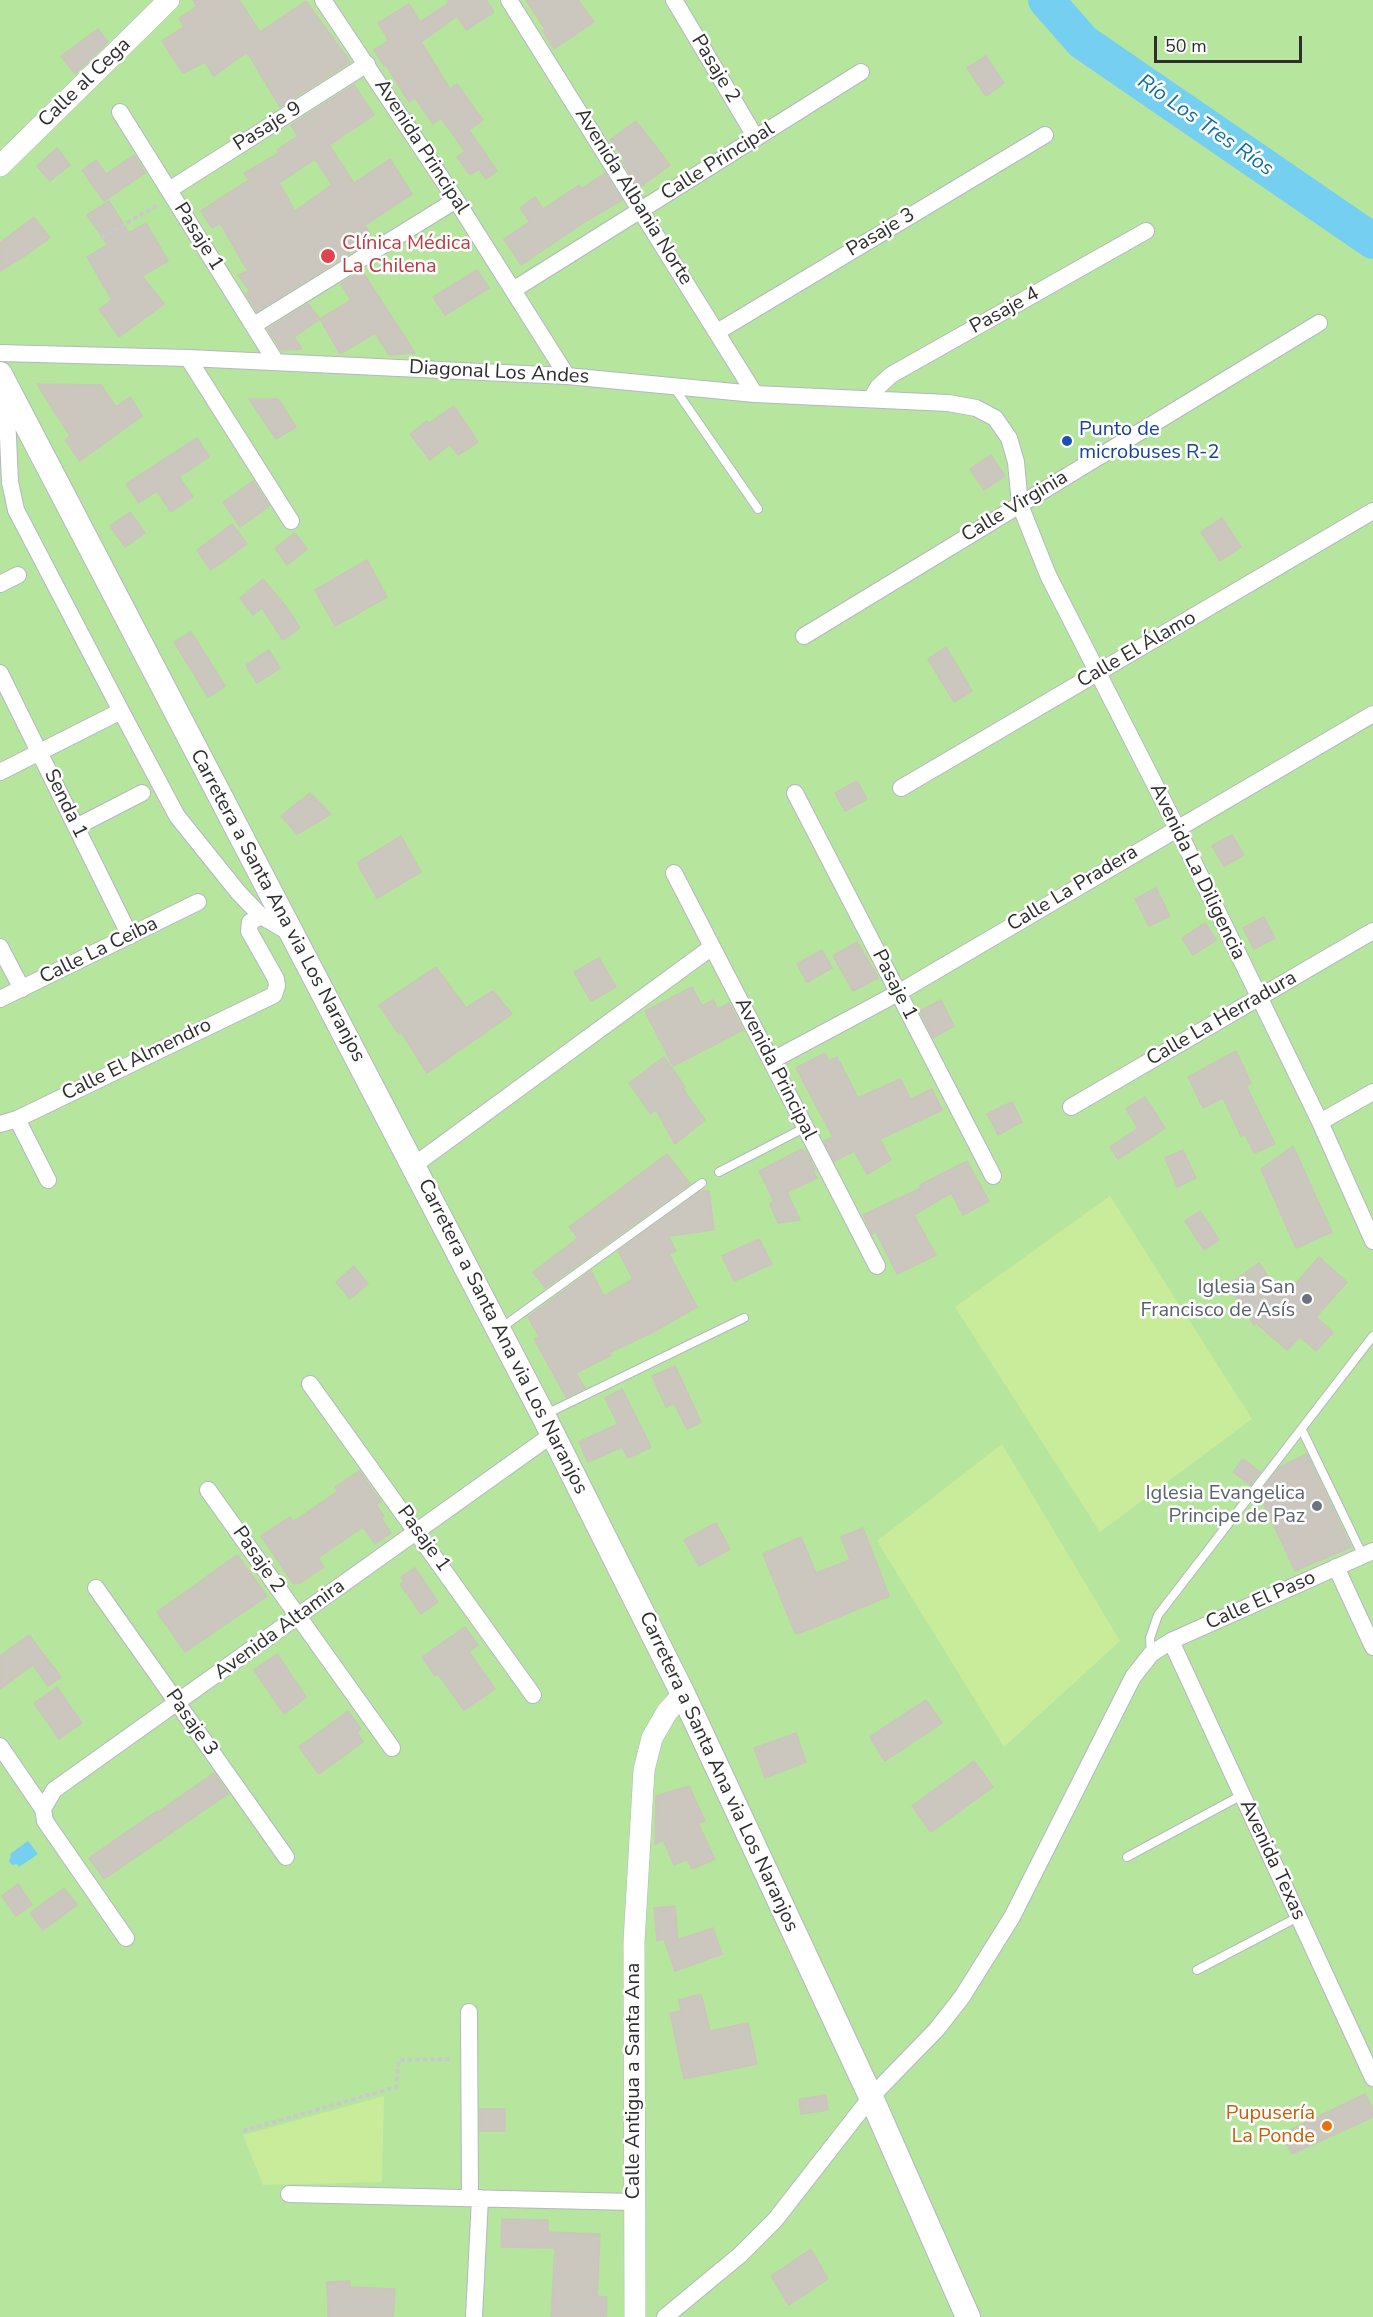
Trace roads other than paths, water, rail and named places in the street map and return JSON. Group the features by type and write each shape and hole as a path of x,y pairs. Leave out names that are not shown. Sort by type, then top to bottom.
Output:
{"main road":[{"name":"Carretera a Santa Ana via Los Naranjos","path":"3,380 499,1330 683,1694 871,2097 968,2317"}],"street":[{"name":"Calle al Cega","path":"0,166 169,0"},
{"name":"Avenida Albania Norte","path":"509,0 755,394"},
{"name":"Pasaje 2","path":"674,0 756,138"},
{"name":"Avenida Principal","path":"326,5 456,200 567,376"},
{"name":"Pasaje 9","path":"171,193 367,64"},
{"name":"Calle Principal","path":"513,290 861,72"},
{"name":"Pasaje 1","path":"120,112 276,362"},
{"name":"Pasaje 3","path":"717,332 1045,135"},
{"path":"254,325 456,200"},
{"name":"Pasaje 4","path":"871,399 878,387 891,375 1146,231"},
{"name":"Calle Virginia","path":"804,636 1319,323"},
{"name":"Diagonal Los Andes","path":"0,352 188,358 567,376 755,394 948,403 975,408 994,418"},
{"path":"188,358 291,521"},
{"path":"3,380 10,482 16,510 121,711 177,816 238,892 261,916 293,935"},
{"name":"Avenida La Diligencia","path":"994,418 1009,438 1016,462 1020,505 1048,575 1177,828 1320,1122 1373,1241"},
{"name":"Calle El Álamo","path":"901,788 1373,511"},
{"path":"0,584 18,575"},
{"name":"Senda 1","path":"0,673 130,936"},
{"path":"0,772 121,711"},
{"name":"Calle La Pradera","path":"771,1061 898,993 1373,714"},
{"name":"Pasaje 1","path":"795,793 993,1176"},
{"path":"76,827 142,794"},
{"name":"Avenida Principal","path":"674,873 877,1266"},
{"name":"Calle La Ceiba","path":"0,999 198,902"},
{"name":"Calle El Almendro","path":"0,1124 17,1119 274,995 276,980 249,930 250,922 261,916"},
{"name":"Calle La Herradura","path":"1071,1107 1373,931"},
{"path":"0,946 22,988"},
{"path":"412,1166 712,947"},
{"path":"1320,1122 1373,1092"},
{"path":"17,1119 48,1180"},
{"name":"Pasaje 1","path":"310,1384 418,1531 533,1695"},
{"name":"Avenida Altamira","path":"42,1809 54,1790 524,1455 548,1425"},
{"name":"Pasaje 2","path":"208,1490 392,1748"},
{"name":"Calle El Paso","path":"666,2317 740,2254 775,2220 871,2097 937,2029 962,1997 1012,1917 1133,1677 1151,1654 1171,1641 1368,1553"},
{"path":"1336,1568 1373,1647"},
{"name":"Pasaje 3","path":"96,1588 286,1857"},
{"name":"Avenida Texas","path":"1171,1641 1373,2078"},
{"name":"Calle Antigua a Santa Ana","path":"635,2317 634,1942 644,1770 652,1738 667,1712 683,1694"},
{"path":"0,1746 42,1809 45,1821 126,1938"},
{"path":"469,2012 475,2198 474,2317"},
{"path":"289,2194 633,2202"}],"lane":[{"path":"673,386 758,509"},
{"path":"719,1172 806,1128"},
{"path":"499,1330 702,1184"},
{"path":"548,1425 744,1318"},
{"path":"1151,1654 1150,1638 1158,1615 1373,1336"},
{"path":"1302,1430 1368,1553"},
{"path":"1127,1857 1242,1795"},
{"path":"1197,1970 1298,1917"}],"water":[{"path":"28,1841 38,1854 19,1867 17,1864 12,1865 9,1861 10,1854"}],"waterway":[{"name":"Río Los Tres Ríos","path":"1046,0 1083,42 1373,241"}],"place":[{"name":"Clínica Médica La Chilena","path":"328,256"},
{"name":"Punto de microbuses R-2","path":"1067,441"},
{"name":"Iglesia San Francisco de Asís","path":"1307,1299"},
{"name":"Iglesia Evangelica Principe de Paz","path":"1317,1506"},
{"name":"Pupusería La Ponde","path":"1327,2126"}]}
